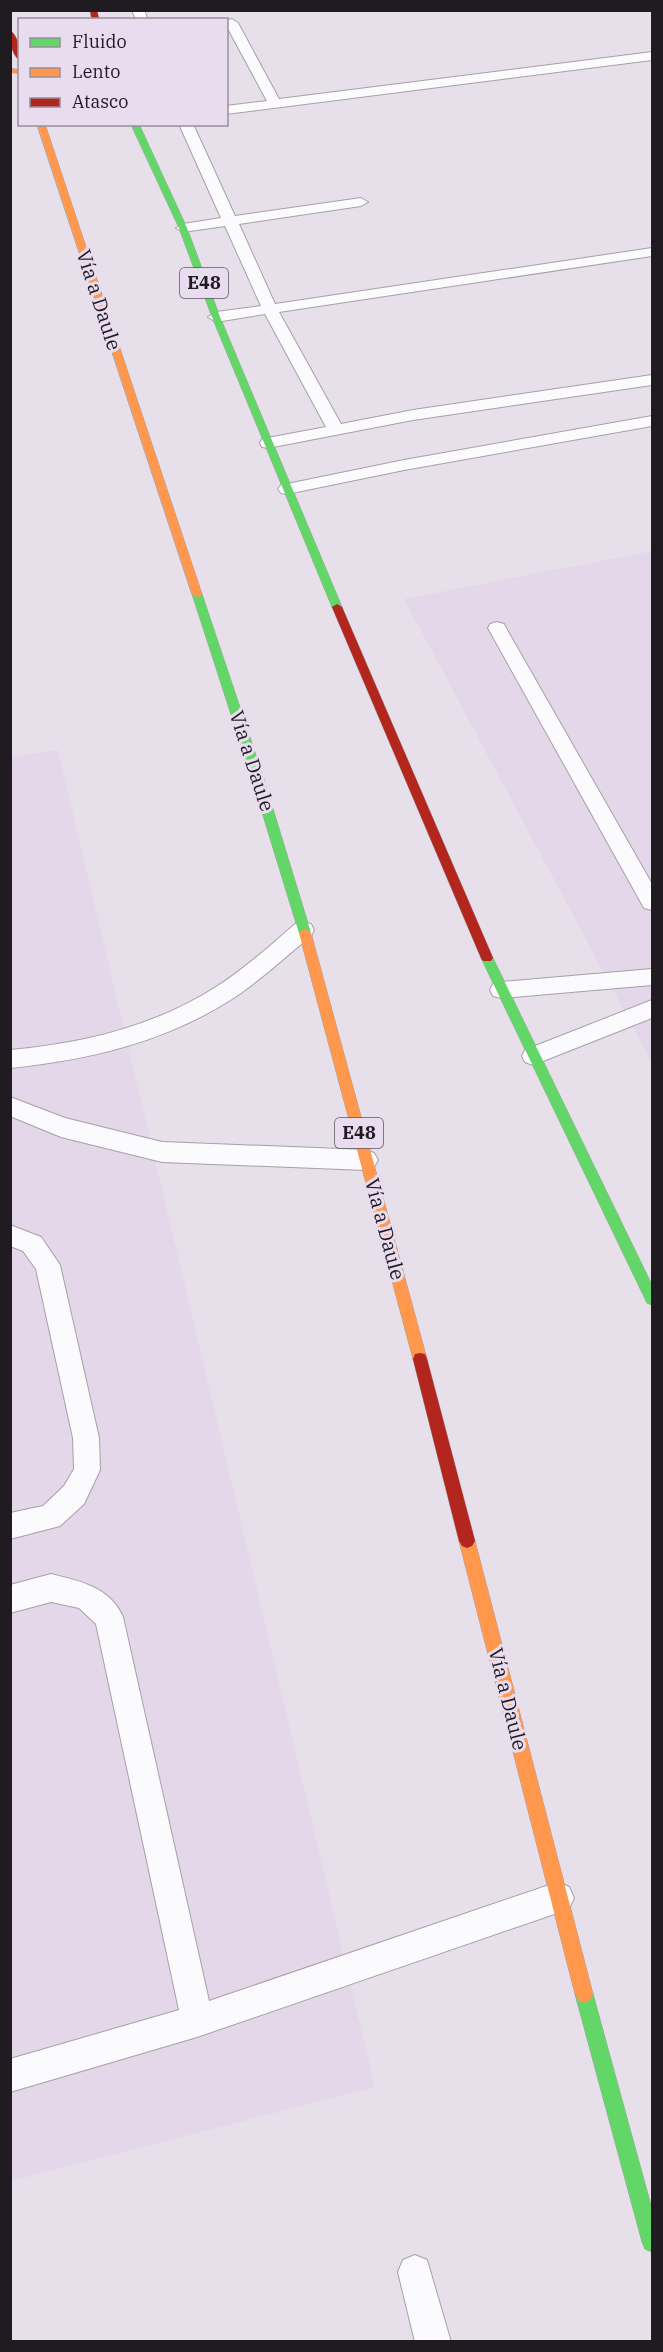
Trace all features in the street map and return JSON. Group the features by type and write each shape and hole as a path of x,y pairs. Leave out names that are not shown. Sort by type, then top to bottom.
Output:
{"main road":[{"path":"10,32 18,54"},
{"name":"Vía a Daule","path":"42,126 256,773 303,930 418,1350 558,1898 652,2242"},
{"name":"E48","path":"136,126 183,228 216,317 287,489 501,990 652,1299"},
{"path":"628,2155 652,2202"}],"lane":[{"path":"232,23 275,104"},
{"path":"228,110 652,56"},
{"path":"187,126 270,309 336,430"},
{"path":"183,228 361,202"},
{"path":"216,317 652,252"},
{"path":"268,443 413,415 652,380"},
{"path":"287,489 404,465 652,421"},
{"path":"497,628 652,902"},
{"path":"10,1059 82,1050 136,1036 174,1020 225,993 303,930"},
{"path":"501,990 652,977"},
{"path":"532,1056 652,1009"},
{"path":"10,1107 61,1127 118,1143 162,1152 366,1161"},
{"path":"10,1235 32,1244 48,1265 86,1438 87,1470 74,1495 50,1517 10,1526"},
{"path":"10,1599 51,1588 86,1596 109,1617 197,2021"},
{"path":"11,2069 197,2021 558,1898"},
{"path":"415,2272 433,2342"}],"shaded area":[{"path":"652,551 652,1063 404,599"},
{"path":"58,750 375,2087 11,2181 10,757"}],"traffic: fast":[{"path":"136,126 183,228 216,317 337,607"},
{"path":"197,594 256,773 305,933"},
{"path":"487,958 652,1299"},
{"path":"584,1994 652,2242"}],"traffic: slow":[{"path":"10,70 18,72"},
{"path":"42,126 197,594"},
{"path":"305,933 420,1359"},
{"path":"467,1541 584,1994"}],"traffic: jam":[{"path":"93,10 95,18"},
{"path":"10,32 18,54"},
{"path":"337,607 487,958"},
{"path":"420,1359 467,1541"}]}
